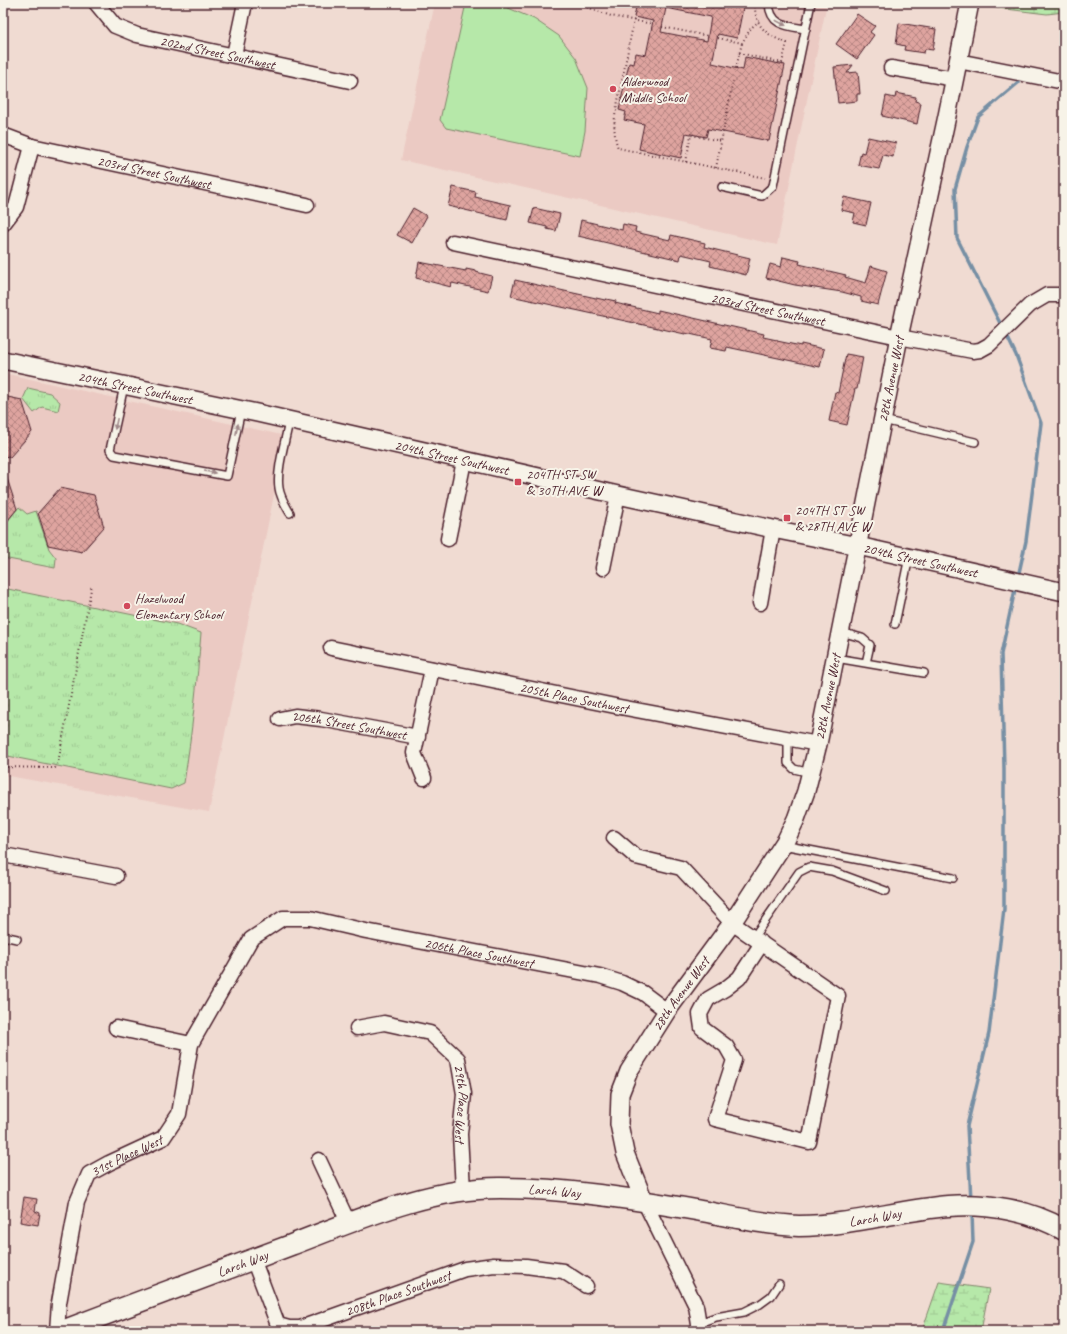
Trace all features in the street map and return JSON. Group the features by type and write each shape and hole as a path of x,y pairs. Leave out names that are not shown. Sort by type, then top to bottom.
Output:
{"main road":[{"name":"Larch Way","path":"62,1331 253,1259 414,1201 463,1190 499,1188 549,1190 644,1201 760,1221 799,1226 838,1223 949,1206 985,1206 1024,1213 1064,1230"}],"street":[{"name":"202nd Street Southwest","path":"96,3 115,26 137,35 350,81"},
{"path":"234,55 245,3"},
{"name":"28th Avenue West","path":"699,1327 696,1306 644,1201 625,1153 619,1124 620,1094 629,1071 667,1011 732,923 783,845 796,819 806,791 818,744 836,658 899,337 970,3"},
{"path":"958,61 1064,82"},
{"path":"891,68 955,79"},
{"name":"203rd Street Southwest","path":"3,135 32,146 307,206"},
{"path":"3,224 16,207 32,146"},
{"name":"203rd Street Southwest","path":"453,242 899,337 973,351 980,350 989,345 1030,305 1048,295 1064,295"},
{"name":"204th Street Southwest","path":"3,360 289,420 464,461 773,529 910,557 1064,592"},
{"path":"448,539 464,461"},
{"path":"603,568 618,495"},
{"path":"760,603 773,529"},
{"name":"205th Place Southwest","path":"332,648 620,707 818,744"},
{"path":"424,778 414,753 432,669"},
{"name":"206th Street Southwest","path":"280,719 295,716 321,719 418,737"},
{"path":"614,838 636,857 681,868 732,923 757,940 838,996 809,1142 715,1119 734,1060 726,1046 702,1028 700,1014 708,999 725,989 739,978 757,940"},
{"path":"3,855 116,876"},
{"name":"206th Place Southwest","path":"283,918 310,918 366,931 600,976 622,983 643,993 667,1011"},
{"name":"31st Place West","path":"57,1331 59,1302 77,1202 89,1174 109,1162 163,1138 179,1114 191,1044 251,939 283,918"},
{"name":"29th Place West","path":"357,1028 384,1022 430,1033 458,1059 464,1094 460,1134 463,1190"},
{"path":"116,1028 191,1044"},
{"path":"319,1160 349,1224"},
{"name":"208th Place Southwest","path":"253,1259 278,1325 289,1328 300,1328 465,1269 526,1266 556,1270 563,1271 586,1286"}],"lane":[{"path":"770,3 770,12 774,19 780,24 790,27 806,28"},
{"path":"722,187 762,196 773,186 811,3"},
{"path":"124,385 110,450 114,455 227,476 241,410"},
{"path":"289,420 280,466 279,488 290,513"},
{"path":"883,420 975,442"},
{"path":"895,624 910,557"},
{"path":"841,632 862,638 870,644 866,663"},
{"path":"836,658 924,673"},
{"path":"788,738 788,763 794,768 811,773"},
{"path":"783,845 953,878"},
{"path":"757,940 800,872 809,867 832,871 886,891"},
{"path":"3,936 17,939"},
{"path":"699,1327 716,1317 744,1312 760,1304 771,1296 779,1284"}],"path":[{"path":"576,3 611,16 652,24"},
{"path":"739,52 782,63 787,43 767,33 758,22 755,14 755,3"},
{"path":"634,20 615,116 615,140 618,148 774,180"},
{"path":"736,68 742,43 751,28 758,22"},
{"path":"662,27 708,36"},
{"path":"718,38 742,43"},
{"path":"716,168 733,81"},
{"path":"686,162 692,135 721,141"},
{"path":"3,767 55,768 58,763 92,584"}],"shaded area":[{"name":"Alderwood Middle School","path":"435,3 827,3 777,245 401,160"},
{"name":"Hazelwood Elementary School","path":"3,373 286,436 209,812 3,775"}],"green space":[{"path":"466,3 499,4 534,19 559,36 576,58 588,88 585,131 580,156 446,128 440,120"},
{"path":"982,3 1064,3 1064,12 1047,14 981,6"},
{"path":"28,388 50,393 60,402 58,411 42,407 34,413 23,399"},
{"path":"19,507 27,514 36,511 49,549 56,558 55,568 3,558 3,527"},
{"path":"3,588 177,624 201,633 194,708 184,783 171,789 3,755"},
{"path":"939,1282 989,1289 981,1331 922,1331"}],"building":[{"path":"637,3 744,3 737,38 718,34 712,63 743,70 745,57 785,65 769,141 708,129 706,137 686,133 681,158 639,149 644,124 624,120 626,112 619,110 629,63 634,64 636,53 646,55 653,21 634,17","holes":["666,8 711,17 707,41 661,32"]},
{"path":"857,14 875,26 870,32 874,35 857,59 836,44"},
{"path":"899,23 936,29 933,50 925,49 924,53 904,50 905,46 896,44"},
{"path":"853,65 847,73 858,72 860,94 857,94 857,101 838,103 834,67"},
{"path":"896,93 916,97 915,101 921,103 917,124 882,116 886,96 895,98"},
{"path":"868,137 896,143 893,157 883,155 879,169 858,165 861,152 864,153"},
{"path":"453,187 476,192 475,197 510,205 507,220 448,206"},
{"path":"844,197 871,203 866,225 853,222 855,213 841,210"},
{"path":"413,208 427,216 412,243 397,235"},
{"path":"534,208 560,214 556,231 530,223"},
{"path":"581,220 622,230 623,224 636,227 635,232 670,240 671,235 705,243 704,247 750,258 746,275 710,266 711,261 681,254 680,260 578,236"},
{"path":"783,257 800,261 799,264 846,275 845,277 866,283 871,266 887,271 878,305 861,301 861,297 842,292 795,285 766,278 770,264 781,267"},
{"path":"419,262 466,271 466,269 492,276 488,291 452,283 451,287 416,278"},
{"path":"515,280 605,300 616,301 615,303 658,313 658,310 764,334 763,337 777,341 824,349 820,367 727,347 726,351 710,348 712,339 511,296"},
{"path":"846,354 863,357 857,389 855,389 847,425 829,421 835,392 838,393"},
{"path":"3,396 22,400 32,432 10,457 3,456"},
{"path":"3,472 5,472 17,509 3,526"},
{"path":"60,488 94,495 104,527 82,552 48,545 38,513"},
{"path":"24,1197 37,1199 35,1211 40,1213 38,1225 20,1222"}],"waterway":[{"path":"1002,327 957,238 955,189 967,147 978,117 1018,83"},
{"path":"1006,334 1016,355 1041,423 1026,541 1018,577"},
{"path":"971,1200 967,1126 989,1033 1004,909 1004,768 1001,654 1016,585"},
{"path":"943,1331 973,1242 972,1212"}],"place":[{"name":"Alderwood Middle School","path":"613,89"},
{"name":"204TH ST SW & 30TH AVE W","path":"518,482"},
{"name":"204TH ST SW & 28TH AVE W","path":"787,518"},
{"name":"Hazelwood Elementary School","path":"127,606"}]}
